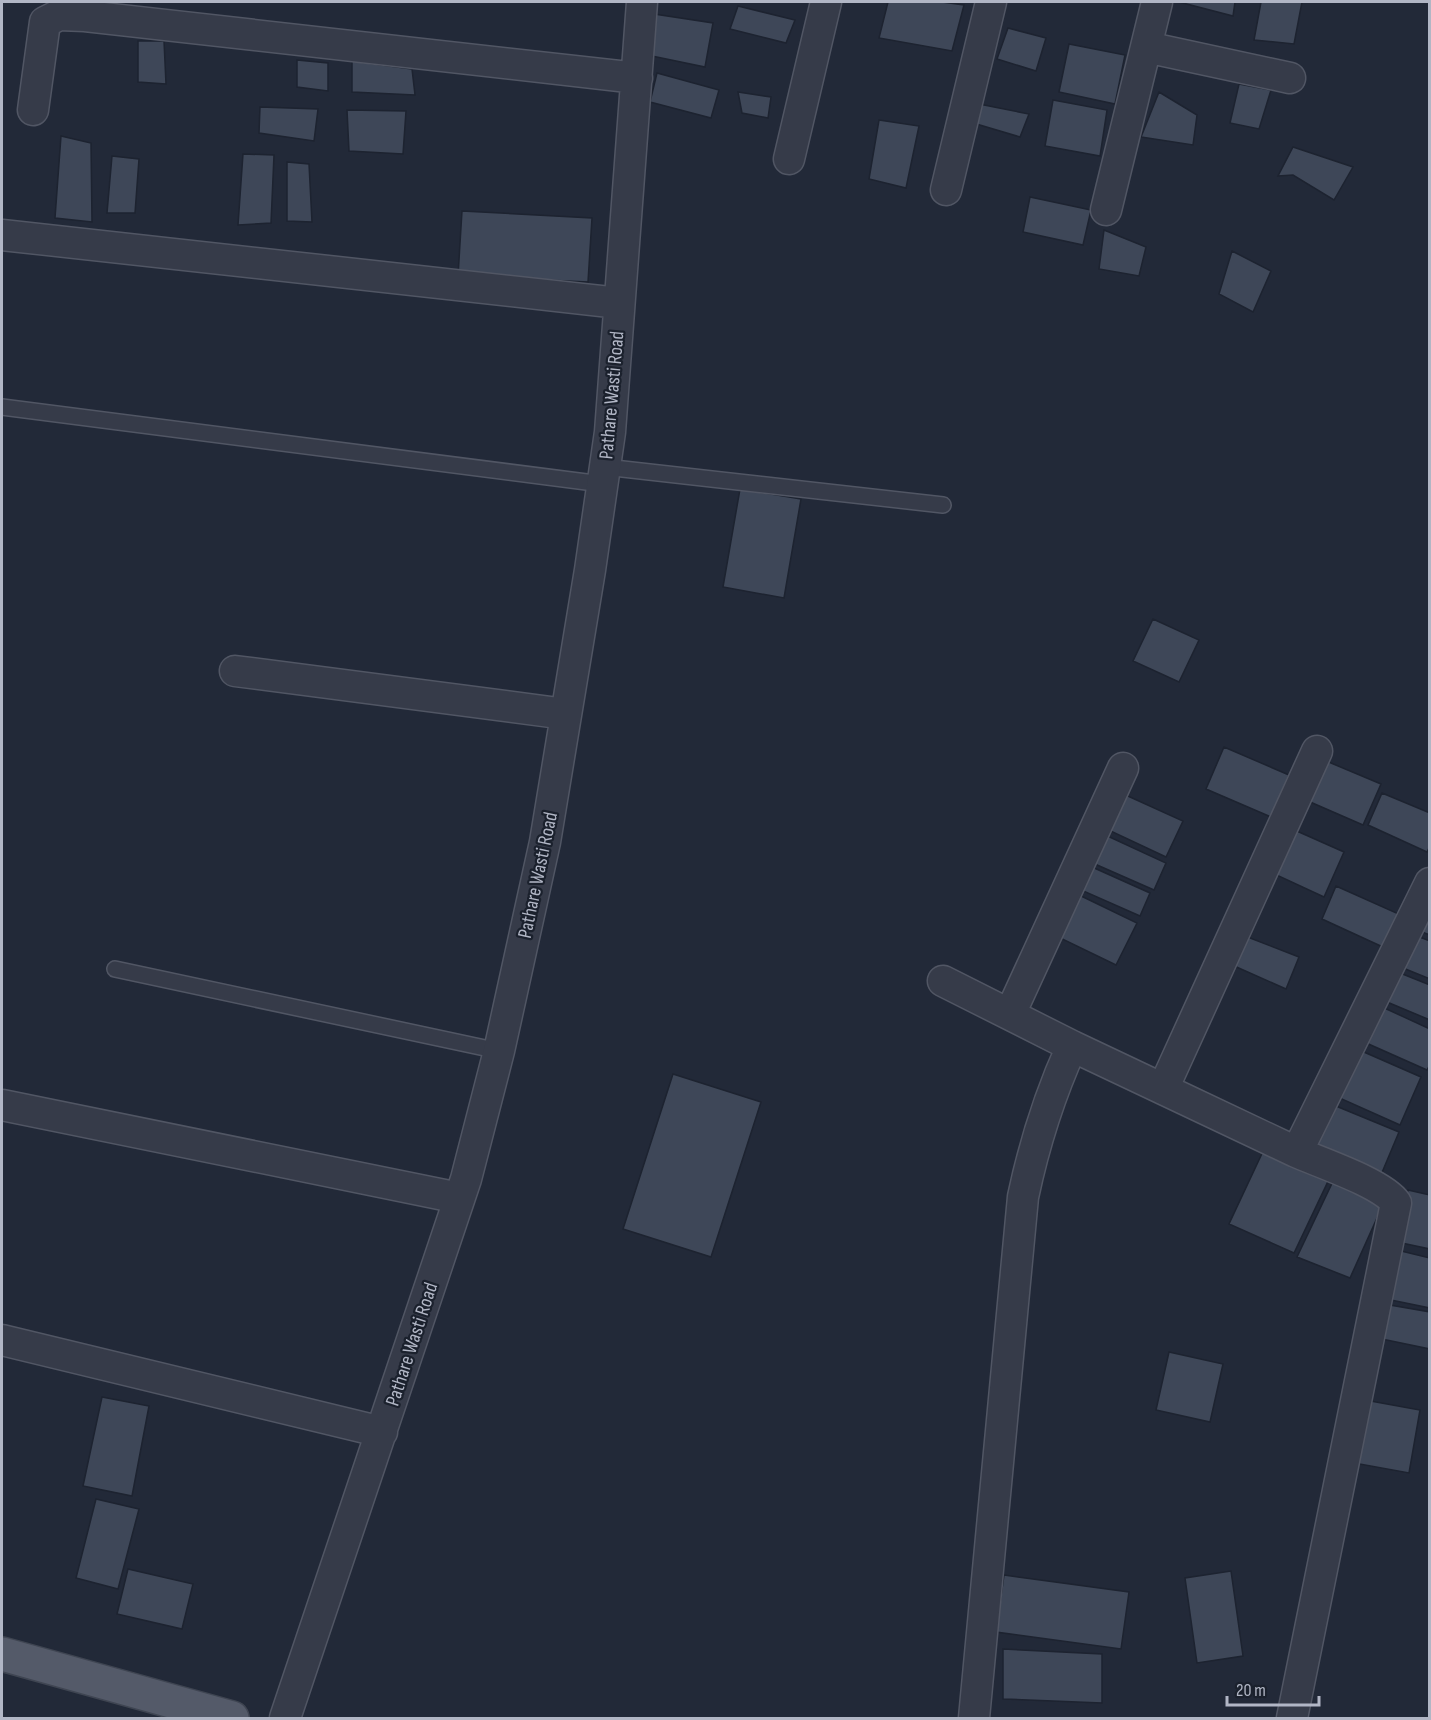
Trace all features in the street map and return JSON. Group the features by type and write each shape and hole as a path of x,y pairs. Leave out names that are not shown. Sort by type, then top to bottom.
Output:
{"main road":[{"path":"2,1654 232,1719"}],"street":[{"name":"Pathare Wasti Road","path":"285,1719 459,1198 499,1051 545,842 610,432 642,2"},
{"path":"789,159 826,2"},
{"path":"945,190 991,2"},
{"path":"1106,210 1157,2"},
{"path":"33,110 45,22 59,15 85,16 637,78"},
{"path":"1146,47 1290,78"},
{"path":"2,235 619,303"},
{"path":"235,671 566,714"},
{"path":"1163,1089 1317,751"},
{"path":"1010,1014 1123,768"},
{"path":"1297,1152 1430,883"},
{"path":"943,981 1072,1046 1371,1185 1390,1195 1396,1203 1292,1719"},
{"path":"974,1719 1023,1197 1030,1165 1055,1082 1072,1046"},
{"path":"2,1105 459,1198"},
{"path":"2,1340 382,1432"}],"lane":[{"path":"2,407 604,475 943,505"},
{"path":"115,969 499,1051"}],"building":[{"path":"888,2 942,2 964,5 952,51 879,38"},
{"path":"1179,2 1235,2 1233,16"},
{"path":"1261,2 1302,2 1294,44 1254,40"},
{"path":"738,6 795,20 786,43 730,29"},
{"path":"654,14 713,23 705,67 647,55"},
{"path":"1008,28 1046,38 1036,71 997,59"},
{"path":"138,41 164,41 166,84 138,82"},
{"path":"1069,44 1125,55 1115,104 1059,92"},
{"path":"297,60 328,63 328,91 297,87"},
{"path":"352,61 412,69 415,95 352,92"},
{"path":"657,73 719,90 711,118 650,102"},
{"path":"1239,84 1271,90 1259,129 1230,123"},
{"path":"738,92 771,97 768,118 742,113"},
{"path":"1159,92 1197,115 1193,145 1141,137"},
{"path":"1053,100 1107,110 1100,156 1045,146"},
{"path":"979,104 1029,114 1020,137 973,123"},
{"path":"260,107 318,109 314,141 259,133"},
{"path":"347,110 406,111 403,154 349,151"},
{"path":"879,120 919,126 906,188 869,179"},
{"path":"61,136 91,143 92,222 55,218"},
{"path":"1293,147 1353,167 1334,200 1293,175 1278,176"},
{"path":"243,154 274,155 271,223 238,225"},
{"path":"112,156 139,159 135,213 107,213"},
{"path":"287,162 309,164 312,222 287,221"},
{"path":"1030,197 1091,210 1083,245 1023,232"},
{"path":"462,211 592,218 588,282 458,276"},
{"path":"1104,230 1146,247 1139,276 1099,269"},
{"path":"1232,251 1271,271 1253,312 1219,294"},
{"path":"740,489 801,499 784,598 723,587"},
{"path":"1153,619 1199,640 1179,682 1133,661"},
{"path":"1224,747 1289,775 1271,817 1206,789"},
{"path":"1319,758 1381,784 1363,825 1301,798"},
{"path":"1119,792 1183,821 1166,857 1102,827"},
{"path":"1382,793 1430,813 1430,846 1427,852 1368,825"},
{"path":"1290,828 1344,852 1324,897 1270,872"},
{"path":"1101,833 1166,863 1154,890 1088,861"},
{"path":"1092,867 1150,893 1140,916 1081,890"},
{"path":"1336,886 1401,915 1385,948 1322,919"},
{"path":"1077,894 1137,923 1116,965 1056,936"},
{"path":"1430,906 1430,935 1419,931"},
{"path":"1245,936 1299,957 1286,989 1232,965"},
{"path":"1417,936 1430,941 1430,979 1403,968"},
{"path":"1400,973 1430,985 1430,1020 1387,1002"},
{"path":"1380,1006 1430,1029 1430,1065 1427,1070 1364,1042"},
{"path":"1357,1049 1421,1077 1400,1125 1335,1096"},
{"path":"673,1074 761,1102 711,1257 623,1229"},
{"path":"1331,1104 1399,1132 1378,1182 1310,1154"},
{"path":"1266,1145 1331,1175 1294,1253 1229,1224"},
{"path":"1336,1175 1386,1198 1350,1278 1297,1257"},
{"path":"1408,1190 1430,1195 1430,1249 1397,1242"},
{"path":"1397,1250 1430,1258 1430,1308 1386,1299"},
{"path":"1384,1304 1430,1312 1430,1349 1377,1338"},
{"path":"1169,1352 1223,1364 1210,1422 1156,1410"},
{"path":"102,1397 149,1406 132,1496 83,1486"},
{"path":"1365,1400 1420,1410 1409,1473 1354,1463"},
{"path":"96,1499 139,1509 118,1589 76,1578"},
{"path":"128,1569 193,1584 182,1629 117,1614"},
{"path":"1231,1571 1243,1656 1197,1663 1185,1578"},
{"path":"1004,1575 1129,1592 1121,1649 996,1632"},
{"path":"1003,1649 1102,1654 1102,1703 1003,1699"}]}
